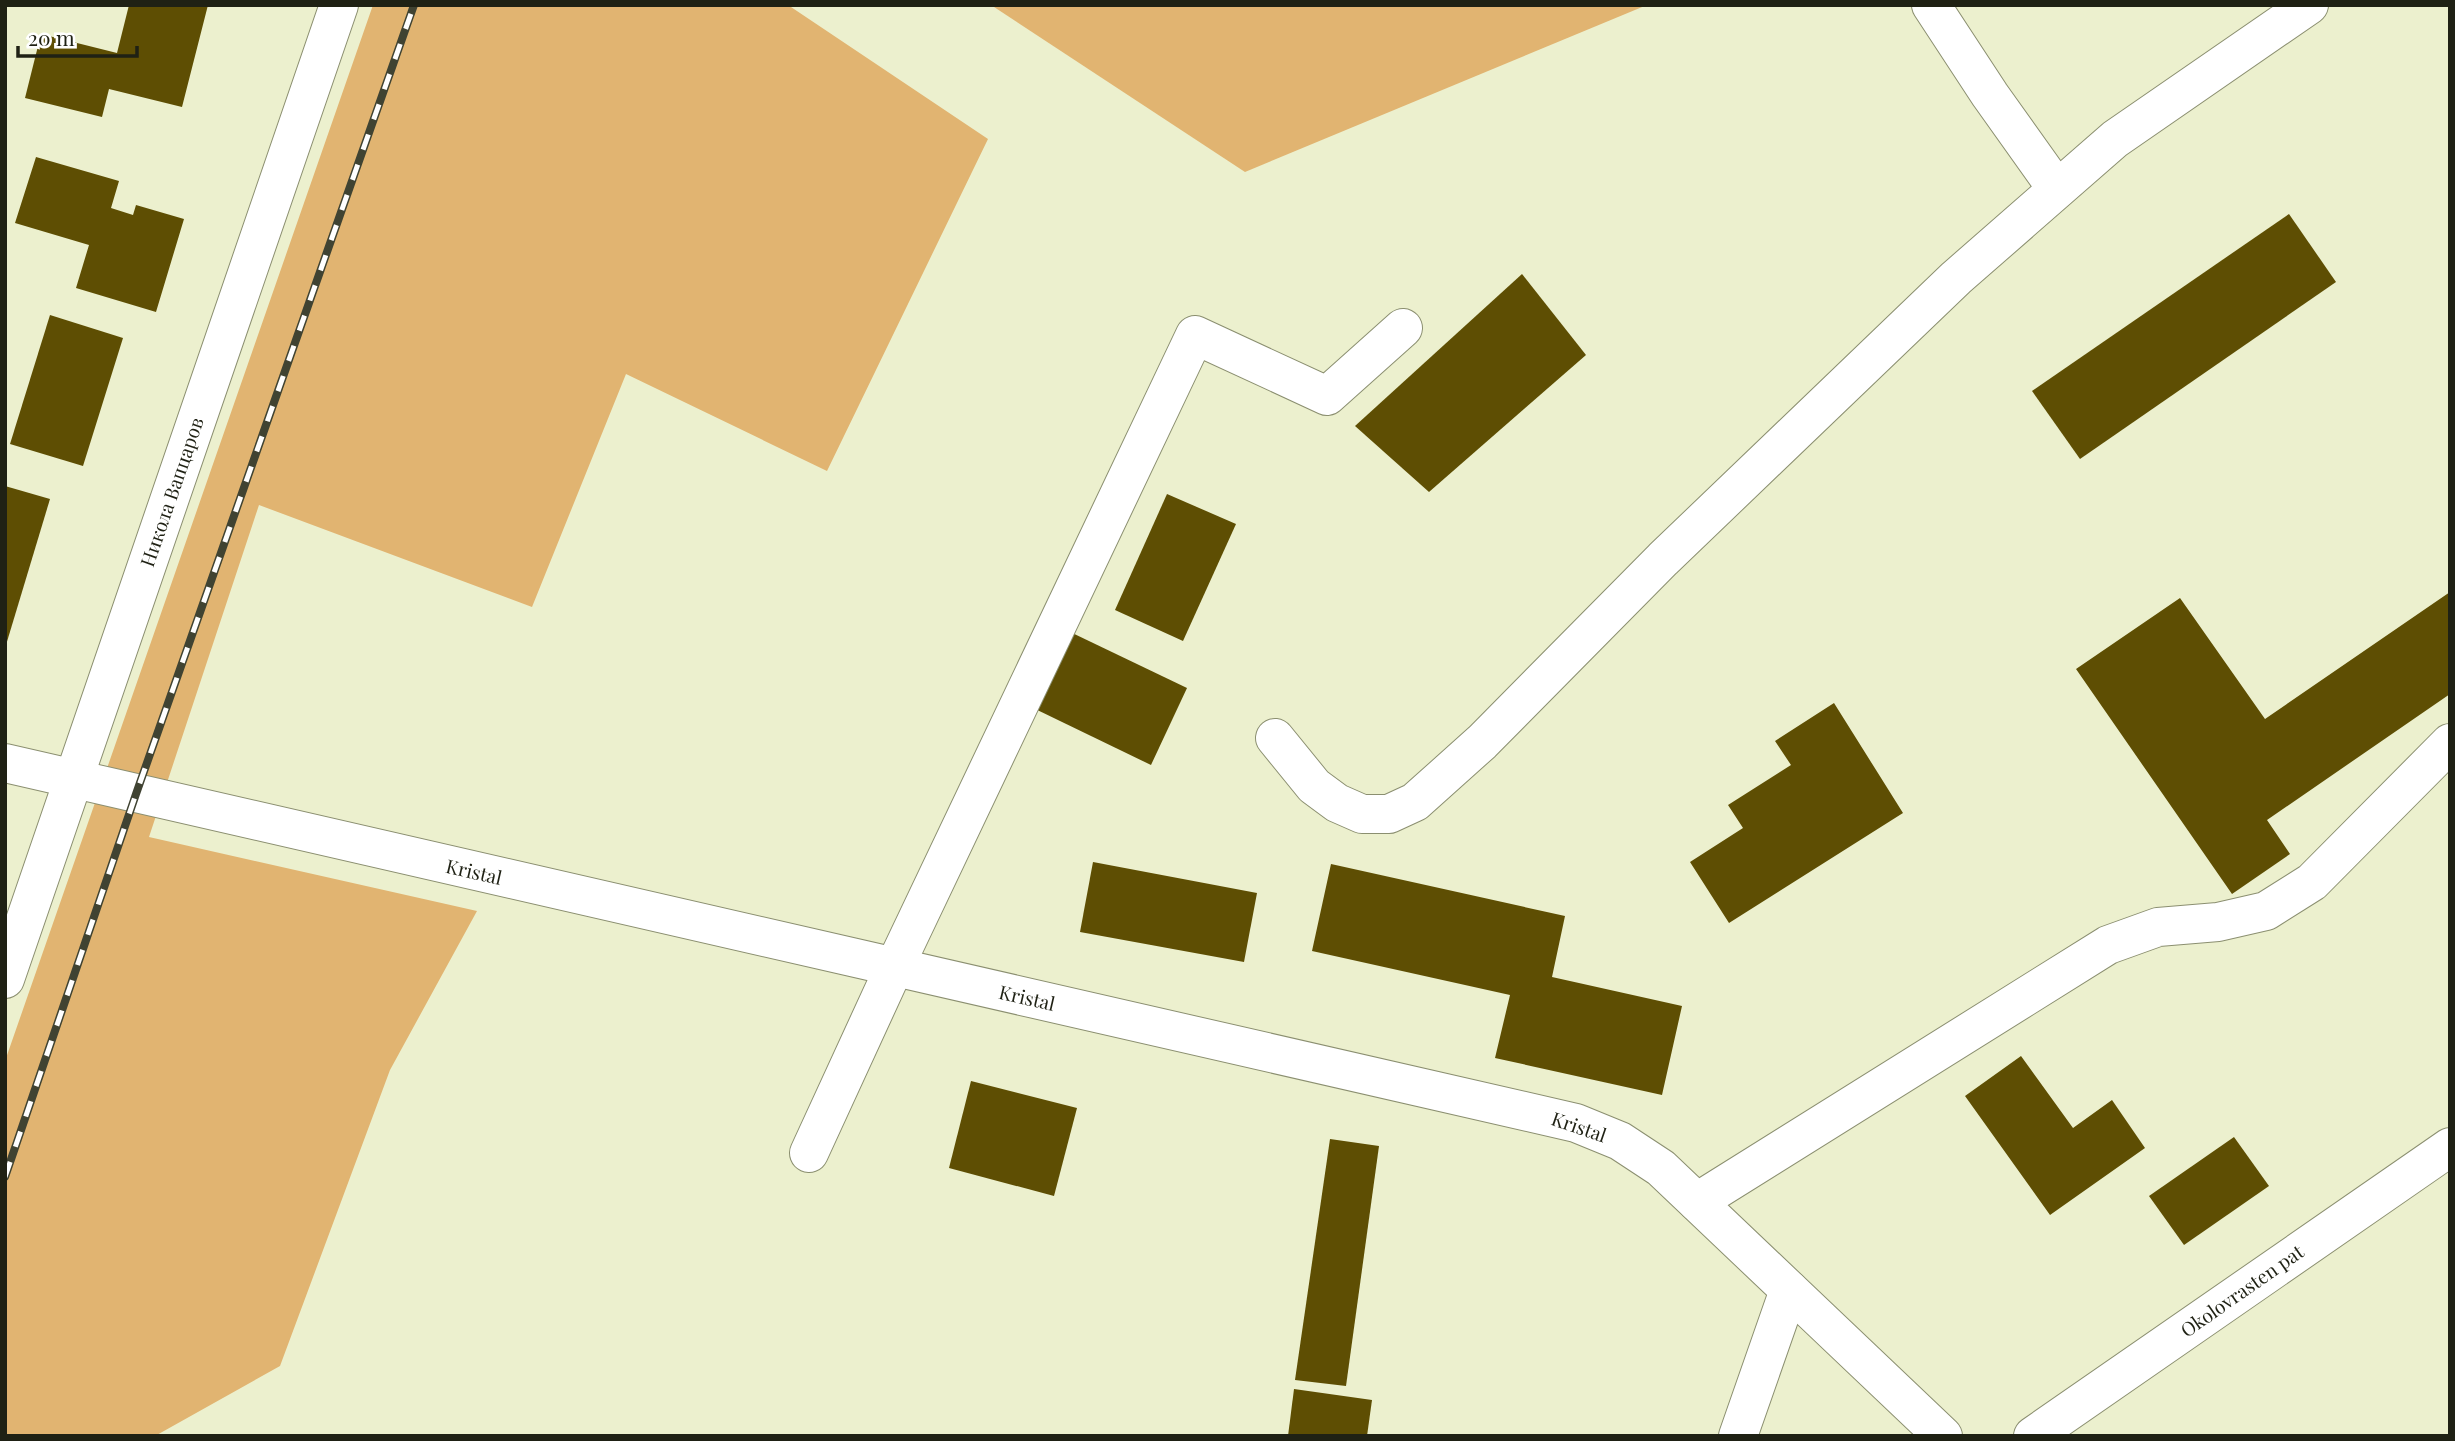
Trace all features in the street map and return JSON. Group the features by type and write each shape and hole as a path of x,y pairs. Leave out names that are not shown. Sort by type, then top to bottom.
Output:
{"street":[{"name":"Никола Вапцаров","path":"5,979 339,5"},
{"path":"1931,5 1990,95 2057,189"},
{"path":"1275,738 1314,786 1337,803 1362,814 1389,814 1415,802 1482,742 1663,559 1955,278 2115,139 2309,5"},
{"path":"809,1153 1195,335 1327,396 1403,328"},
{"path":"1697,1202 2108,945 2158,927 2218,922 2266,911 2312,882 2450,743"},
{"name":"Kristal","path":"5,763 1576,1123 1620,1141 1661,1168 1942,1436"},
{"name":"Okolovrasten pat","path":"2033,1436 2450,1147"},
{"path":"1738,1436 1789,1290"}],"shaded area":[{"path":"373,5 788,5 988,139 827,471 626,374 532,607 259,505 149,837 477,911 390,1070 280,1366 155,1436 5,1436 5,1061"},
{"path":"991,5 1647,5 1245,172"}],"building":[{"path":"129,5 208,5 182,107 109,89 102,117 25,98 41,34 117,53"},
{"path":"36,157 119,181 111,208 133,215 136,205 184,219 156,312 76,288 89,245 15,223"},
{"path":"2289,214 2336,282 2080,459 2032,391"},
{"path":"1522,274 1586,355 1429,492 1355,426"},
{"path":"50,315 123,338 83,466 10,444"},
{"path":"5,486 50,499 6,645 5,645"},
{"path":"1167,494 1236,524 1183,641 1115,610"},
{"path":"2450,592 2450,694 2267,820 2290,854 2232,894 2076,669 2180,598 2265,719"},
{"path":"1066,630 1187,688 1151,765 1029,706"},
{"path":"1834,703 1903,813 1729,923 1690,862 1743,828 1728,805 1791,765 1775,741"},
{"path":"1093,862 1257,893 1244,962 1080,932"},
{"path":"1331,864 1565,916 1552,977 1682,1006 1662,1095 1495,1058 1510,995 1312,951"},
{"path":"2021,1056 2073,1128 2112,1100 2145,1148 2050,1215 1965,1096"},
{"path":"971,1081 1077,1108 1054,1196 949,1168"},
{"path":"2234,1137 2269,1186 2184,1245 2149,1196"},
{"path":"1330,1139 1379,1146 1346,1386 1295,1380"},
{"path":"1294,1389 1372,1400 1367,1436 1288,1436"}],"railway":[{"path":"5,1177 136,794 414,5"}]}
